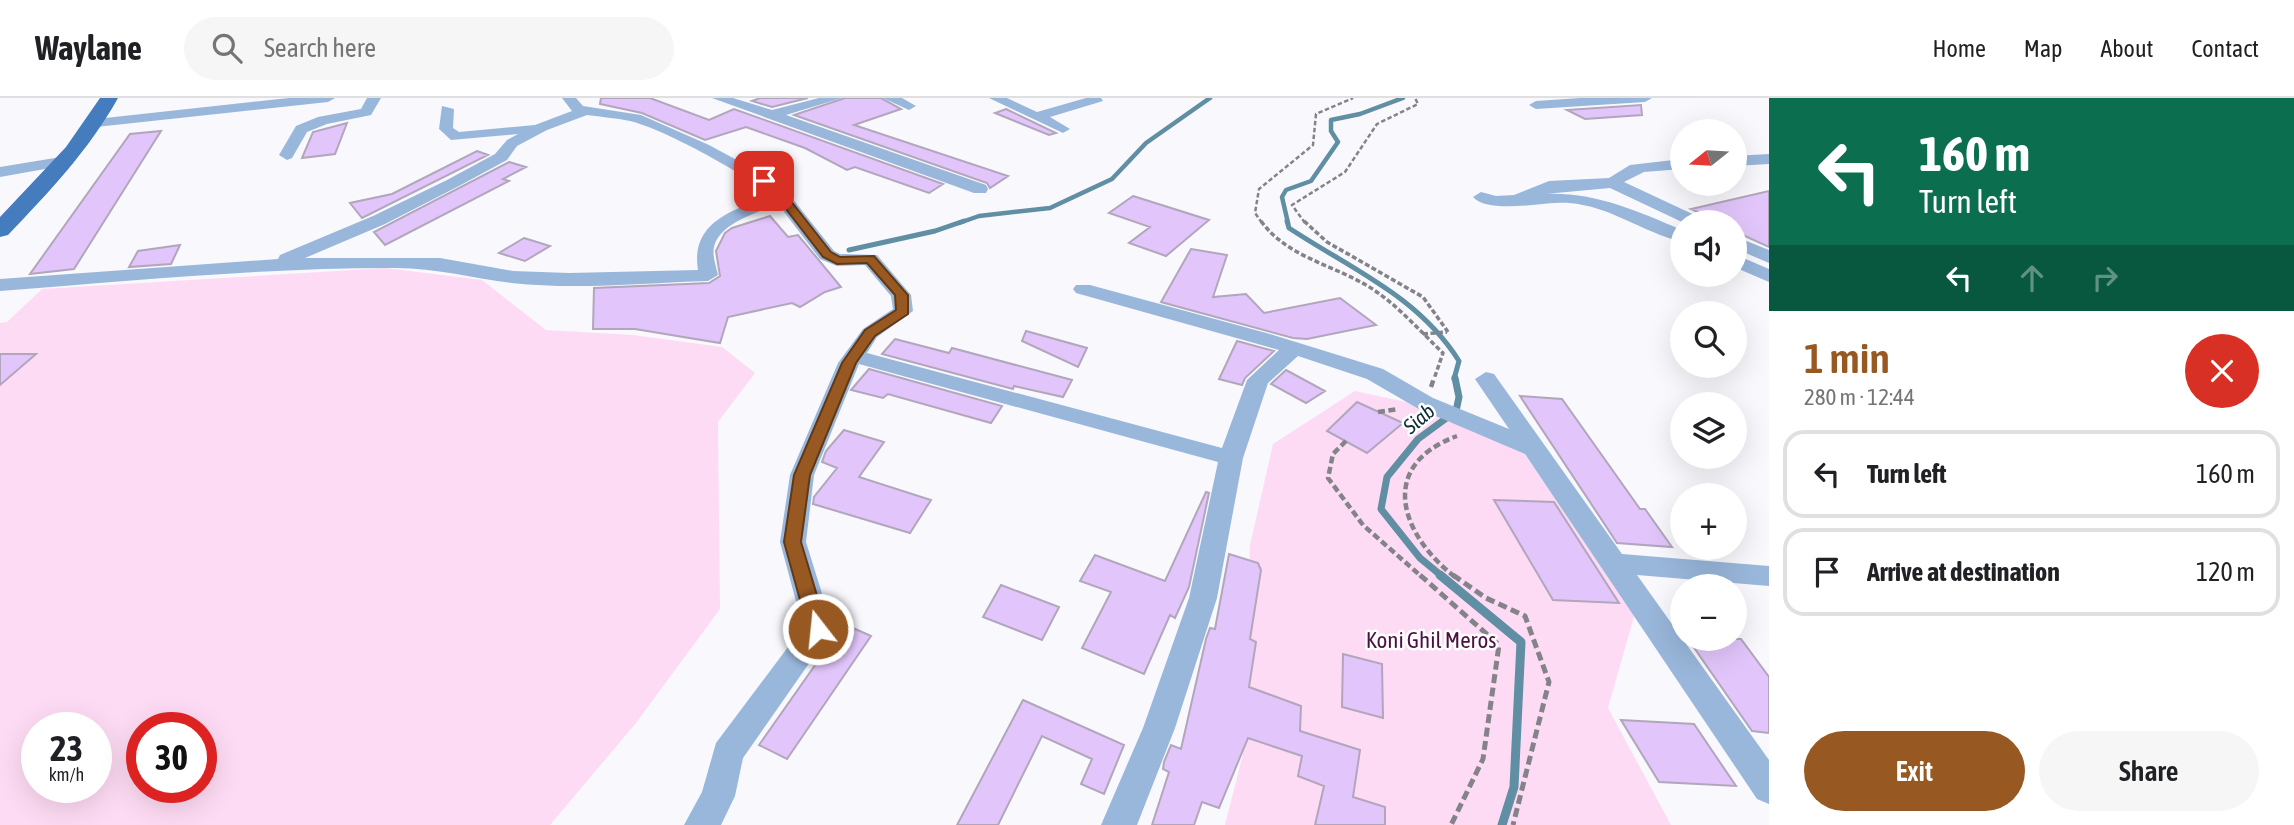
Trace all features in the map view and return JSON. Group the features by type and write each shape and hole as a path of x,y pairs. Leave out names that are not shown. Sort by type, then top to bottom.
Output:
{"main road":[{"path":"0,230 66,161 96,123 109,98"}],"street":[{"path":"96,123 328,98"},
{"path":"287,155 302,129 323,120 366,112 374,98"},
{"path":"719,98 980,189"},
{"path":"771,115 835,98"},
{"path":"890,98 909,106"},
{"path":"996,98 1063,129"},
{"path":"1038,116 1096,101 1093,98"},
{"path":"1536,105 1646,98"},
{"path":"299,101 292,125 302,129"},
{"path":"274,265 379,220 453,183 501,157 512,144 577,104 636,118 667,129 764,181 781,197 827,255 837,260 870,259 901,295 903,312 870,333 854,356 802,475 793,542 818,629 728,753 718,796 702,825"},
{"path":"447,110 446,129 456,137 542,127"},
{"path":"1747,160 1769,159"},
{"path":"0,172 66,161"},
{"path":"1613,183 1622,173 1644,166 1670,165"},
{"path":"1517,200 1549,186 1613,183 1670,210"},
{"path":"0,285 274,265 440,264 513,277 569,279 708,275 705,246 711,234 740,214 781,197"},
{"path":"1481,197 1517,200 1568,198 1606,204 1670,232"},
{"path":"1747,247 1769,257"},
{"path":"1747,266 1769,276"},
{"path":"1083,289 1294,348 1375,374 1432,406 1532,448"},
{"path":"1119,825 1159,728 1203,598 1231,458 1258,380 1294,348"},
{"path":"854,356 1231,458"},
{"path":"1486,379 1769,788"},
{"path":"1614,564 1769,576"}],"path":[{"path":"1353,98 1316,114 1313,145 1259,189 1255,213 1272,236 1367,285 1425,333 1443,353 1432,406"},
{"path":"1415,98 1418,104 1375,123 1353,164 1322,189 1304,195 1292,205 1307,226 1327,242 1423,297 1448,332 1425,333"},
{"path":"1476,426 1430,446 1405,481 1405,517 1436,562 1482,596 1525,616 1549,682 1513,825"},
{"path":"1346,441 1333,454 1328,478 1335,488 1363,525 1499,645 1483,759 1451,825"}],"green space":[{"path":"386,268 482,280 546,330 633,335 722,347 755,373 718,422 720,609 636,723 550,825 0,825 0,323 7,322 42,289"},
{"name":"Koni Ghil Meros","path":"1355,391 1415,404 1524,453 1635,613 1608,708 1671,825 1225,825 1243,754 1250,545 1273,444"}],"building":[{"path":"601,98 650,98 709,120 734,109 943,184 929,193 855,167 847,170 805,148 746,127 705,140 642,113 600,104"},
{"path":"760,98 808,98 772,107 752,101"},
{"path":"845,98 881,98 901,109 854,125 1008,176 990,188 987,183 794,115"},
{"path":"1641,105 1642,115 1585,119 1567,110"},
{"path":"1006,109 1056,133 1049,135 995,113"},
{"path":"347,123 335,154 302,158 313,132"},
{"path":"161,131 74,269 30,274 130,134"},
{"path":"477,151 488,155 362,218 350,203 392,194"},
{"path":"509,162 526,167 503,179 509,181 385,245 374,232"},
{"path":"1769,191 1769,247 1747,237 1747,210 1691,209"},
{"path":"1133,196 1209,220 1166,256 1129,243 1150,227 1109,213"},
{"path":"770,216 788,237 798,235 841,287 825,292 800,307 792,303 728,317 720,343 635,329 593,329 594,288 709,283 720,276 716,251 725,233 732,228"},
{"path":"524,238 550,246 525,261 499,253"},
{"path":"180,245 171,264 129,267 138,251"},
{"path":"1191,249 1227,255 1213,297 1246,294 1264,313 1340,298 1376,325 1307,339 1293,338 1161,302"},
{"path":"1026,331 1087,348 1078,367 1022,341"},
{"path":"895,339 949,353 952,348 1072,380 1063,397 1014,386 1013,389 882,354"},
{"path":"1237,341 1274,351 1245,378 1242,385 1219,379"},
{"path":"0,354 36,354 0,385"},
{"path":"869,369 1002,406 991,423 888,394 883,398 851,390"},
{"path":"1286,370 1325,391 1306,403 1271,384"},
{"path":"1520,396 1562,399 1640,509 1645,509 1670,547 1617,543"},
{"path":"1357,402 1403,423 1367,453 1327,431"},
{"path":"844,430 884,442 859,477 931,500 910,533 813,504 814,497 837,468 822,462 826,451"},
{"path":"1206,492 1209,493 1189,587 1175,618 1170,615 1144,674 1082,648 1111,592 1080,581 1095,555 1165,581"},
{"path":"1494,500 1554,502 1619,603 1553,600"},
{"path":"1229,554 1258,563 1261,570 1250,639 1256,642 1249,687 1301,706 1300,731 1360,750 1353,797 1385,807 1385,825 1315,825 1324,786 1298,776 1302,756 1248,738 1219,808 1202,802 1194,825 1152,825 1169,772 1163,769 1164,762 1171,745 1181,749 1206,639 1210,628 1215,629"},
{"path":"1001,585 1059,607 1042,640 983,617"},
{"path":"844,624 871,636 787,759 759,745"},
{"path":"1747,647 1769,677 1769,733 1752,731 1696,651 1747,651"},
{"path":"1343,654 1382,664 1383,718 1342,707"},
{"path":"1023,700 1124,745 1104,794 1081,784 1092,759 1042,736 998,825 957,825"},
{"path":"1621,720 1694,724 1736,786 1659,782"}],"waterway":[{"path":"959,223 979,216 1050,208 1112,179 1146,143 1210,98"},
{"name":"Siab","path":"1288,223 1282,197 1286,190 1311,181 1338,142 1331,131 1331,120 1360,114 1403,98"},
{"path":"849,250 935,231 964,221"},
{"name":"Siab","path":"1287,221 1289,228 1382,286 1424,319 1459,361 1454,379"},
{"name":"Siab","path":"1443,577 1420,558 1381,509 1387,477 1418,439 1456,411 1459,397 1455,378"},
{"name":"Siab","path":"1440,575 1521,642 1514,787 1502,825"}],"route":[{"path":"764,181 786,202 827,255 837,260 870,259 901,295 903,312 870,333 849,363 802,475 793,542 818,629"}]}
